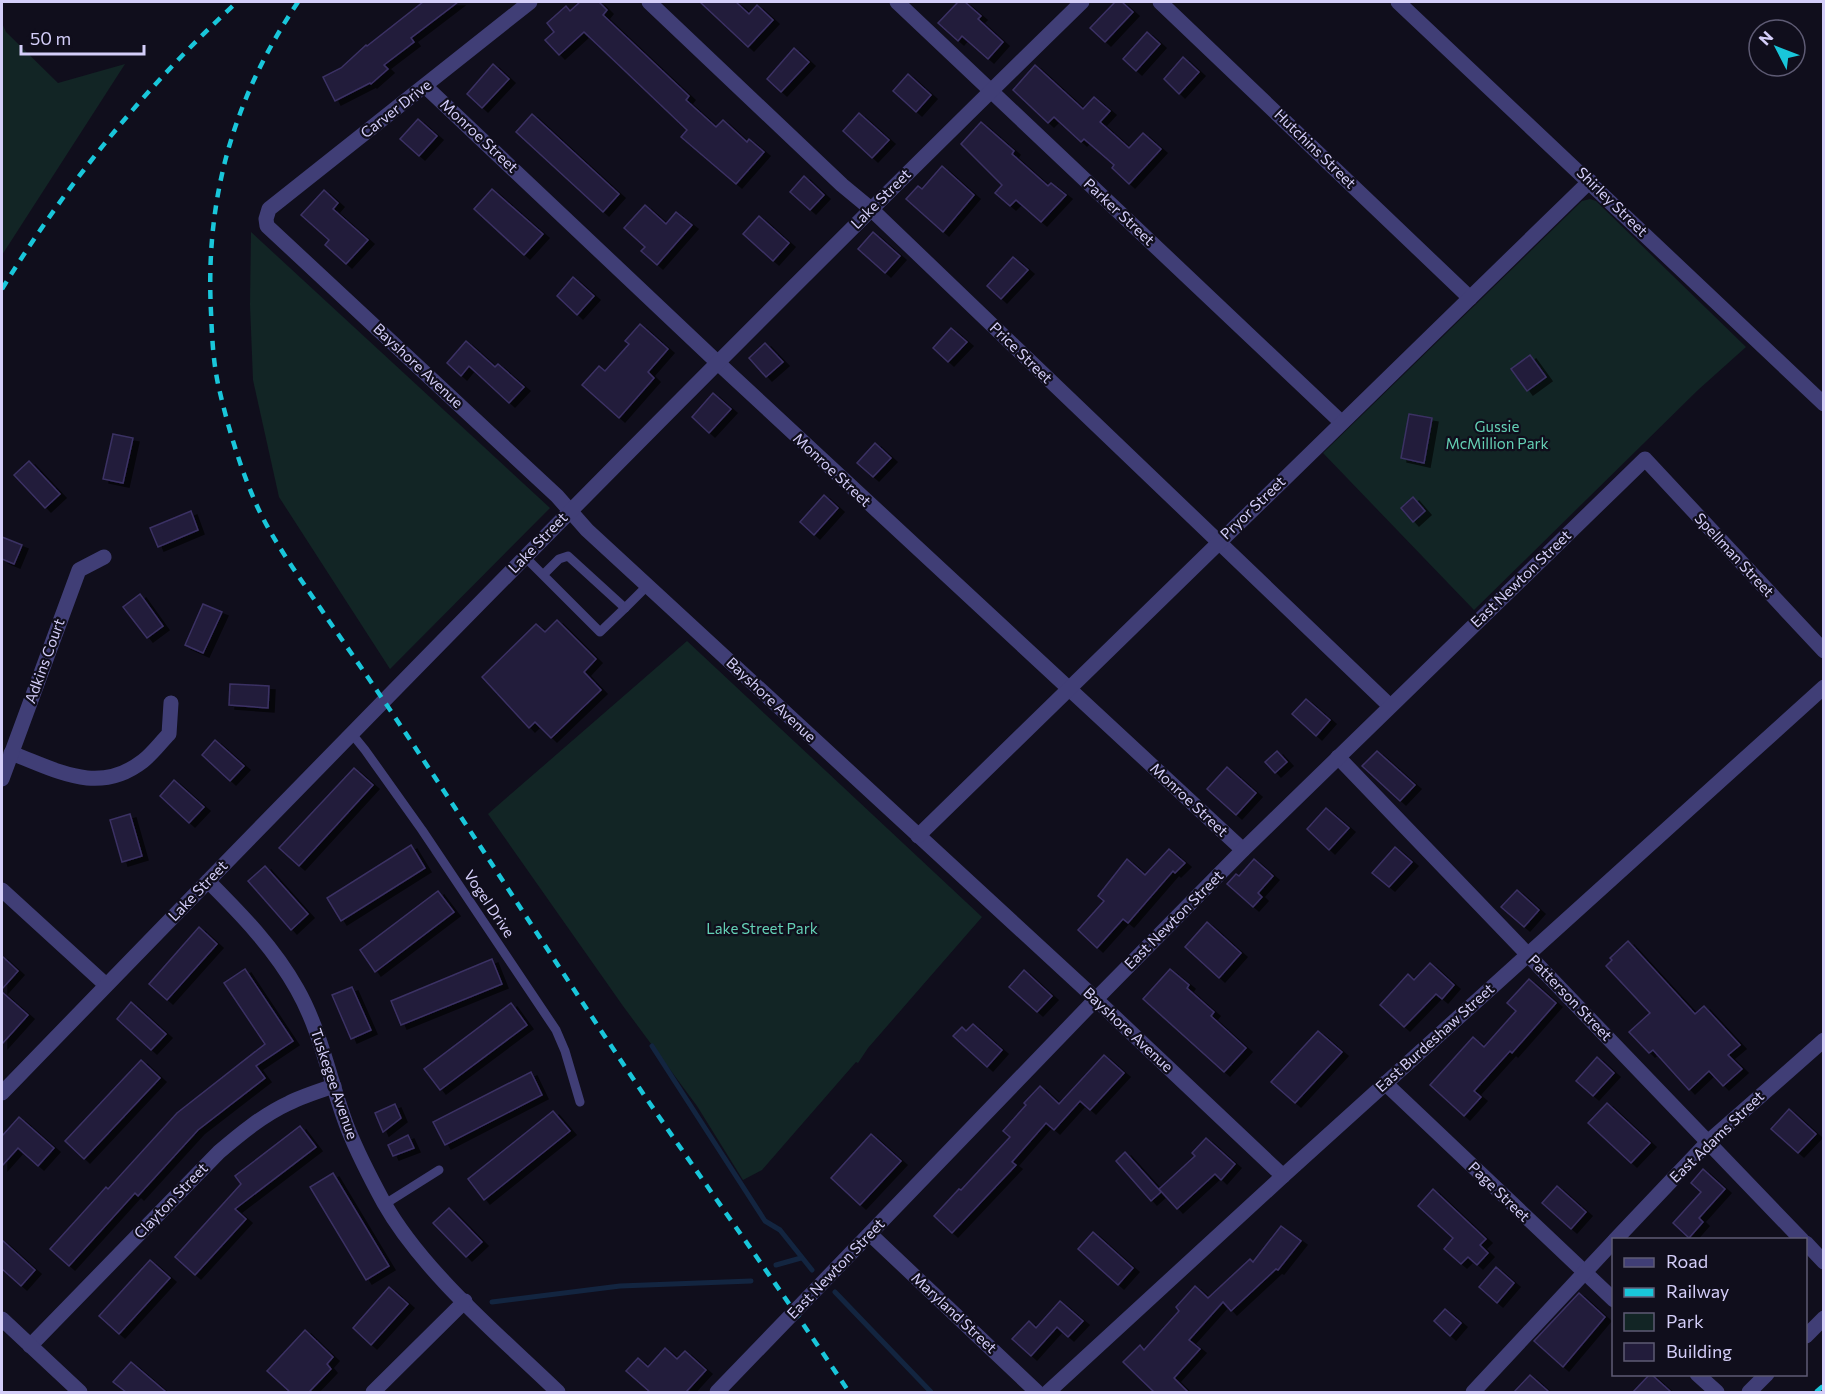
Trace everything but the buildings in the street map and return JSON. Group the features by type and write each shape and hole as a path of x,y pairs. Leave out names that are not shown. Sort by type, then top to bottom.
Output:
{"street":[{"name":"Carver Drive","path":"266,219 269,209 530,2"},
{"name":"Price Street","path":"649,2 842,185 871,209 1390,706"},
{"name":"Parker Street","path":"897,2 1341,422"},
{"name":"Lake Street","path":"2,1093 569,510 1082,2"},
{"name":"Hutchins Street","path":"1160,2 1470,297"},
{"name":"Shirley Street","path":"1398,2 1824,404"},
{"name":"Monroe Street","path":"425,86 717,362 1243,850"},
{"name":"Pryor Street","path":"918,836 1590,181"},
{"name":"Bayshore Avenue","path":"266,219 270,228 557,496 587,530 1096,999 1282,1176"},
{"name":"Spellman Street","path":"1645,459 1824,651"},
{"name":"East Newton Street","path":"717,1392 1243,850 1645,459"},
{"name":"Adkins Court","path":"2,779 79,570 104,557"},
{"name":"East Burdeshaw Street","path":"1048,1392 1282,1176 1824,687"},
{"path":"11,753 75,777 95,779 112,777 127,772 145,759 169,734 171,703"},
{"name":"Patterson Street","path":"1338,757 1801,1238"},
{"name":"Tuskegee Avenue","path":"208,881 251,925 298,990 322,1044 348,1128 385,1204 412,1244 465,1301 558,1392"},
{"path":"2,890 106,985"},
{"name":"East Adams Street","path":"1616,1238 1708,1142 1824,1040"},
{"name":"Page Street","path":"1385,1083 1612,1298"},
{"name":"Clayton Street","path":"30,1346 235,1138 290,1102 334,1086"},
{"name":"Maryland Street","path":"870,1234 1037,1392"},
{"name":"East Adams Street","path":"1473,1392 1612,1242"},
{"path":"1807,1244 1824,1262"},
{"path":"373,1392 465,1301"},
{"path":"1807,1335 1824,1318"},
{"path":"2,1319 80,1392"},
{"path":"1699,1376 1717,1392"},
{"path":"1749,1392 1765,1376"}],"lane":[{"path":"543,575 559,558 568,556 625,608"},
{"path":"525,557 600,632 647,586"},
{"name":"Vogel Drive","path":"352,734 422,830 556,1030 565,1051 580,1102"},
{"path":"385,1204 440,1170"}],"green space":[{"path":"2,23 6,32 58,83 125,64 2,255"},
{"name":"Gussie McMillion Park","path":"1590,199 1596,201 1746,347 1698,390 1474,610 1323,453 1582,201"},
{"path":"251,232 550,508 390,669 279,497 253,380 250,305"},
{"name":"Lake Street Park","path":"687,641 982,917 868,1048 858,1063 856,1062 762,1170 743,1180 697,1106 623,1006 488,814"}],"waterway":[{"path":"652,1046 765,1221 780,1230 812,1270"},
{"path":"776,1265 801,1258"},
{"path":"492,1302 620,1286 751,1281"},
{"path":"835,1292 931,1392"}],"railway":[{"path":"2,289 53,211 110,137 171,67 237,2"},
{"path":"298,2 257,74 241,112 228,150 213,228 210,270 215,366 230,430 251,491 264,521 291,565 404,730 586,1009 849,1392"},
{"path":"1816,1392 1824,1385"}]}
